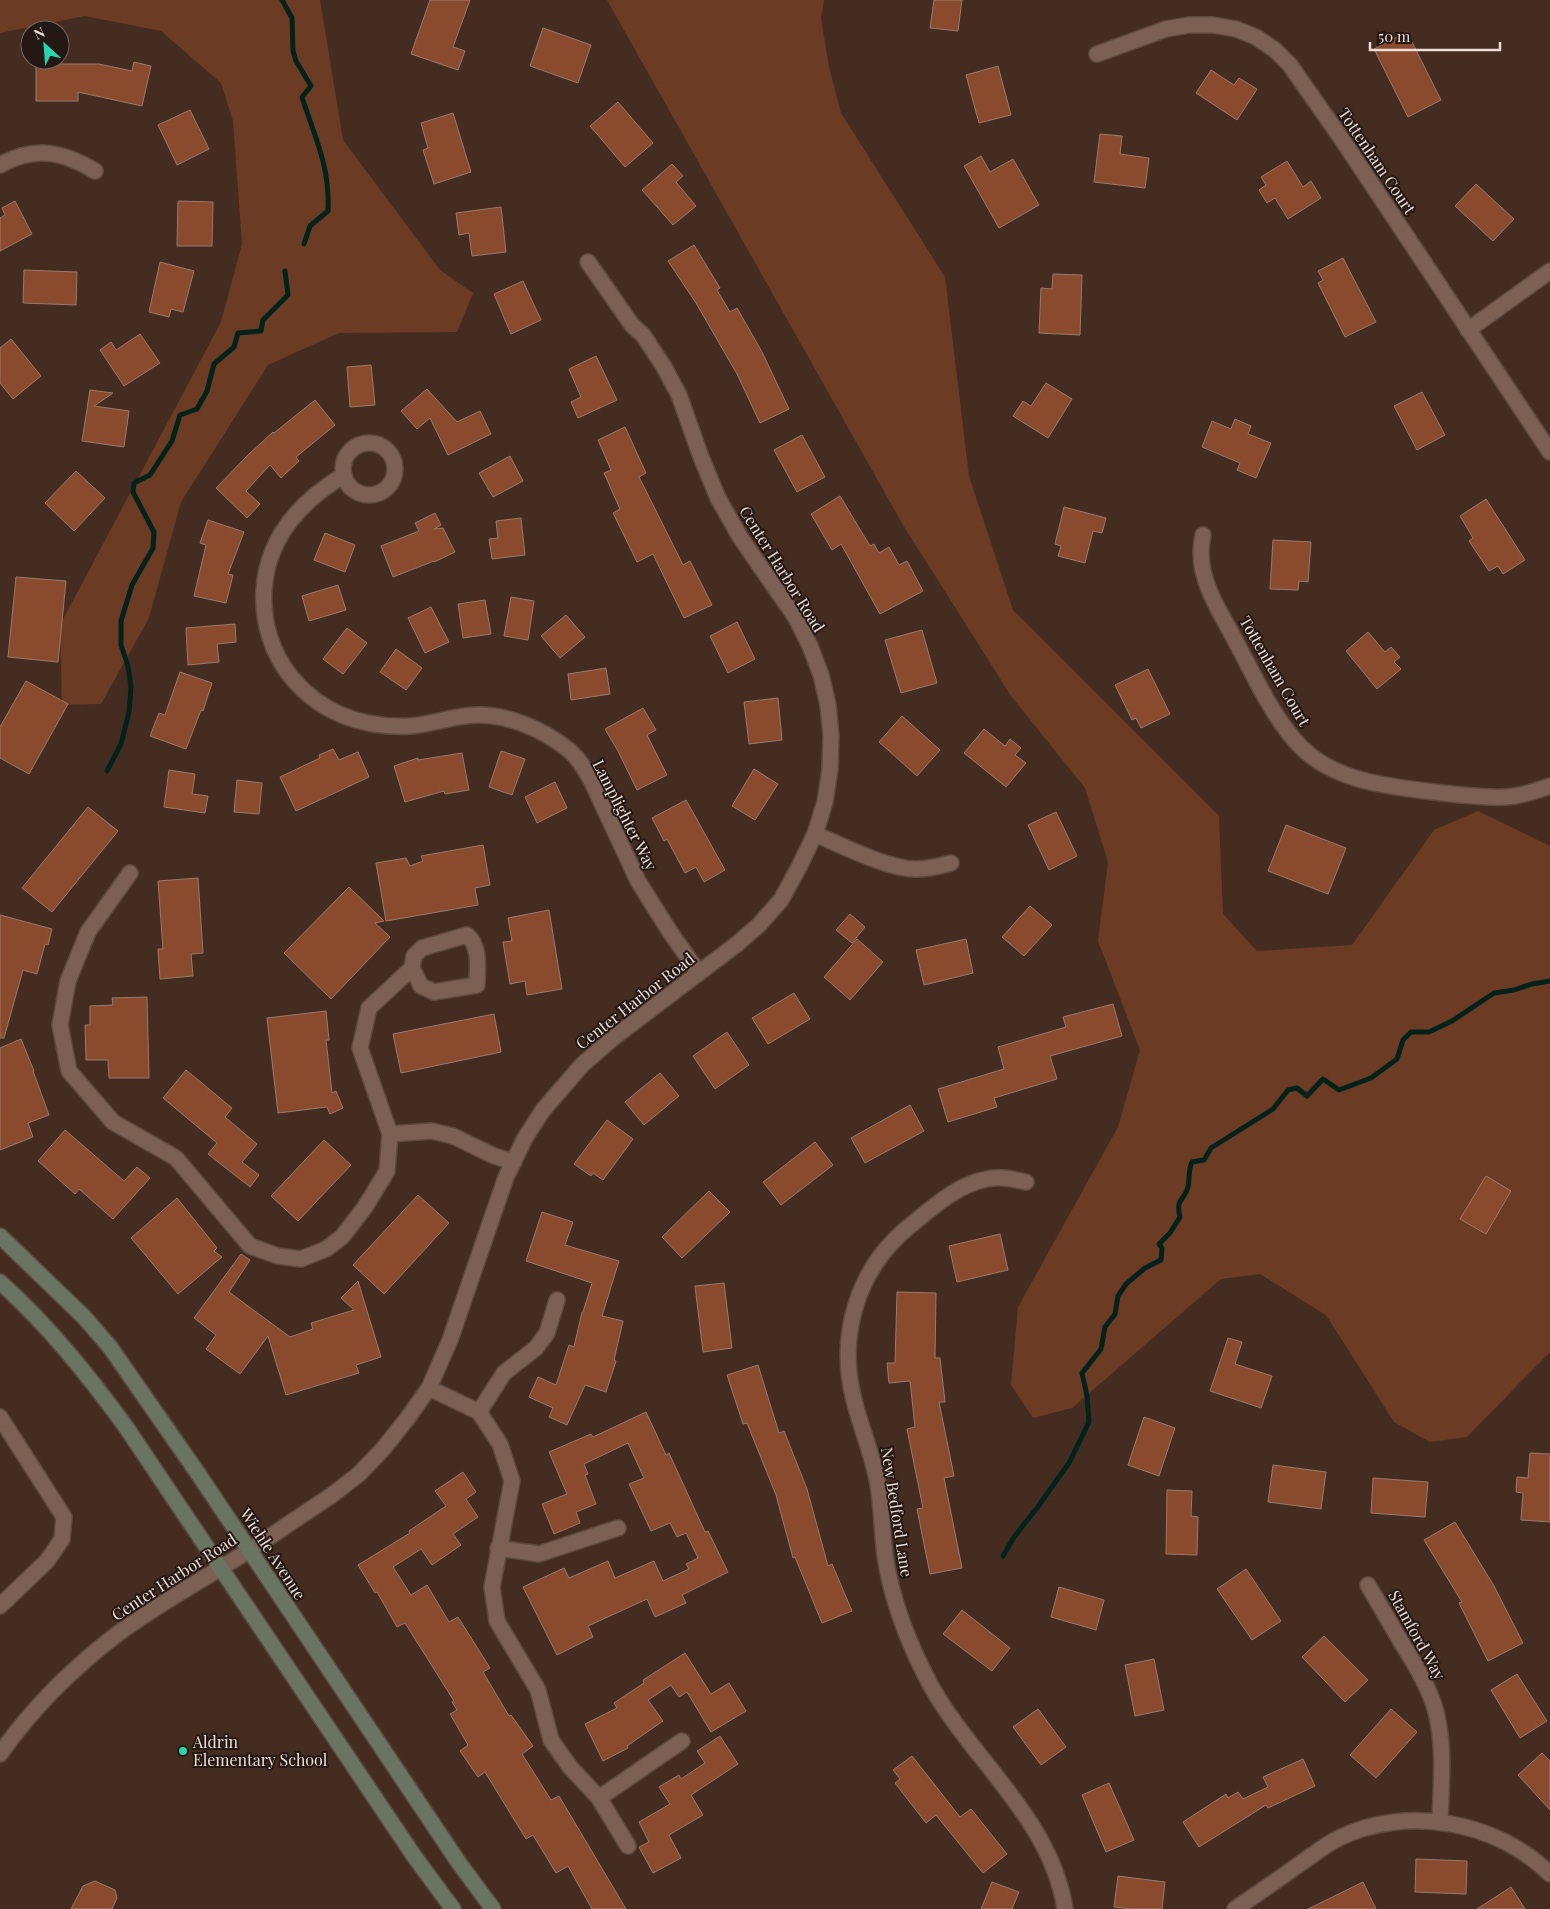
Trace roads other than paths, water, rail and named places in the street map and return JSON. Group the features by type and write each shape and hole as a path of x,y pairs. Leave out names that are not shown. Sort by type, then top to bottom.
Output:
{"main road":[{"name":"Wiehle Avenue","path":"0,1236 84,1317 110,1347 250,1550 421,1808 494,1909"},
{"path":"0,1282 45,1326 88,1375 126,1427 414,1856 453,1909"}],"street":[{"name":"Tottenham Court","path":"1097,54 1166,29 1189,25 1213,25 1236,29 1256,37 1275,50 1290,65 1341,138 1550,452"},
{"path":"0,165 27,154 40,153 60,155 78,161 95,171"},
{"name":"Center Harbor Road","path":"0,1754 16,1731 81,1664 121,1632 332,1495 358,1474 383,1449 429,1388 450,1340 506,1177 525,1138 543,1110 582,1065 613,1038 759,925 781,900 815,834 825,802 830,769 831,736 828,705 821,674 810,646 796,618 740,537 718,498 679,396 664,367 643,335 632,325 588,262"},
{"path":"1468,330 1550,271"},
{"name":"Lamplighter Way","path":"344,475 325,486 310,498 289,520 270,558 264,579 263,602 265,618 273,648 285,669 312,698 330,710 350,719 371,724 410,726 466,716 488,716 512,720 529,727 548,736 571,752 584,766 638,881 670,932 699,973"},
{"name":"Tottenham Court","path":"1203,535 1201,554 1204,576 1211,595 1256,680 1285,729 1302,748 1317,760 1340,772 1365,781 1410,789 1483,797 1508,797 1550,786"},
{"path":"815,834 896,867 925,869 951,863"},
{"path":"130,873 88,932 68,981 60,1026 69,1071 114,1122 176,1158 250,1246 278,1256 301,1259 326,1249 342,1237 365,1207 386,1171 390,1134 360,1048 368,1008 412,968 414,956 422,948 467,935 473,940 477,956 477,985 434,992 421,986 412,968"},
{"path":"390,1134 432,1130 453,1136 494,1156 514,1162"},
{"name":"New Bedford Lane","path":"1026,1182 1007,1178 987,1179 969,1184 919,1218 885,1249 870,1270 862,1286 851,1319 847,1348 848,1374 854,1401 871,1451 878,1487 885,1556 894,1601 906,1634 931,1686 956,1724 1034,1828 1050,1862 1065,1909"},
{"path":"479,1412 504,1374 536,1348 547,1333 557,1300"},
{"path":"429,1388 479,1412 500,1444 512,1482 492,1587 497,1620 538,1690 551,1740 570,1767 599,1798 628,1846"},
{"path":"0,1417 64,1517 62,1539 48,1562 0,1606"},
{"path":"498,1548 539,1554 618,1528"},
{"name":"Stamford Way","path":"1368,1585 1397,1635 1416,1663 1436,1713 1442,1748 1440,1822"},
{"path":"599,1798 682,1741"},
{"path":"1235,1909 1337,1839 1358,1830 1384,1825 1440,1822 1464,1826 1491,1835 1516,1847 1537,1861 1550,1874"}],"waterway":[{"path":"282,0 292,18 293,51 296,61 311,86 302,97 321,152 327,180 328,211 310,226 304,244"},
{"path":"107,771 121,744 129,712 131,687 128,666 121,645 121,621 132,585 153,548 154,532 133,492 134,483 150,475 172,441 180,415 197,409 207,391 214,364 234,347 238,333 261,331 263,320 288,295 285,271"},
{"path":"1003,1556 1014,1537 1069,1463 1089,1422 1087,1396 1082,1373 1101,1349 1105,1327 1115,1314 1118,1296 1126,1284 1145,1268 1161,1260 1162,1248 1159,1244 1170,1233 1180,1217 1179,1206 1187,1191 1192,1162 1204,1160 1211,1148 1273,1109 1288,1090 1297,1088 1307,1096 1323,1079 1339,1090 1371,1078 1397,1059 1403,1040 1411,1032 1429,1032 1452,1021 1494,993 1550,981"}],"place":[{"name":"Aldrin Elementary School","path":"183,1751"}]}
